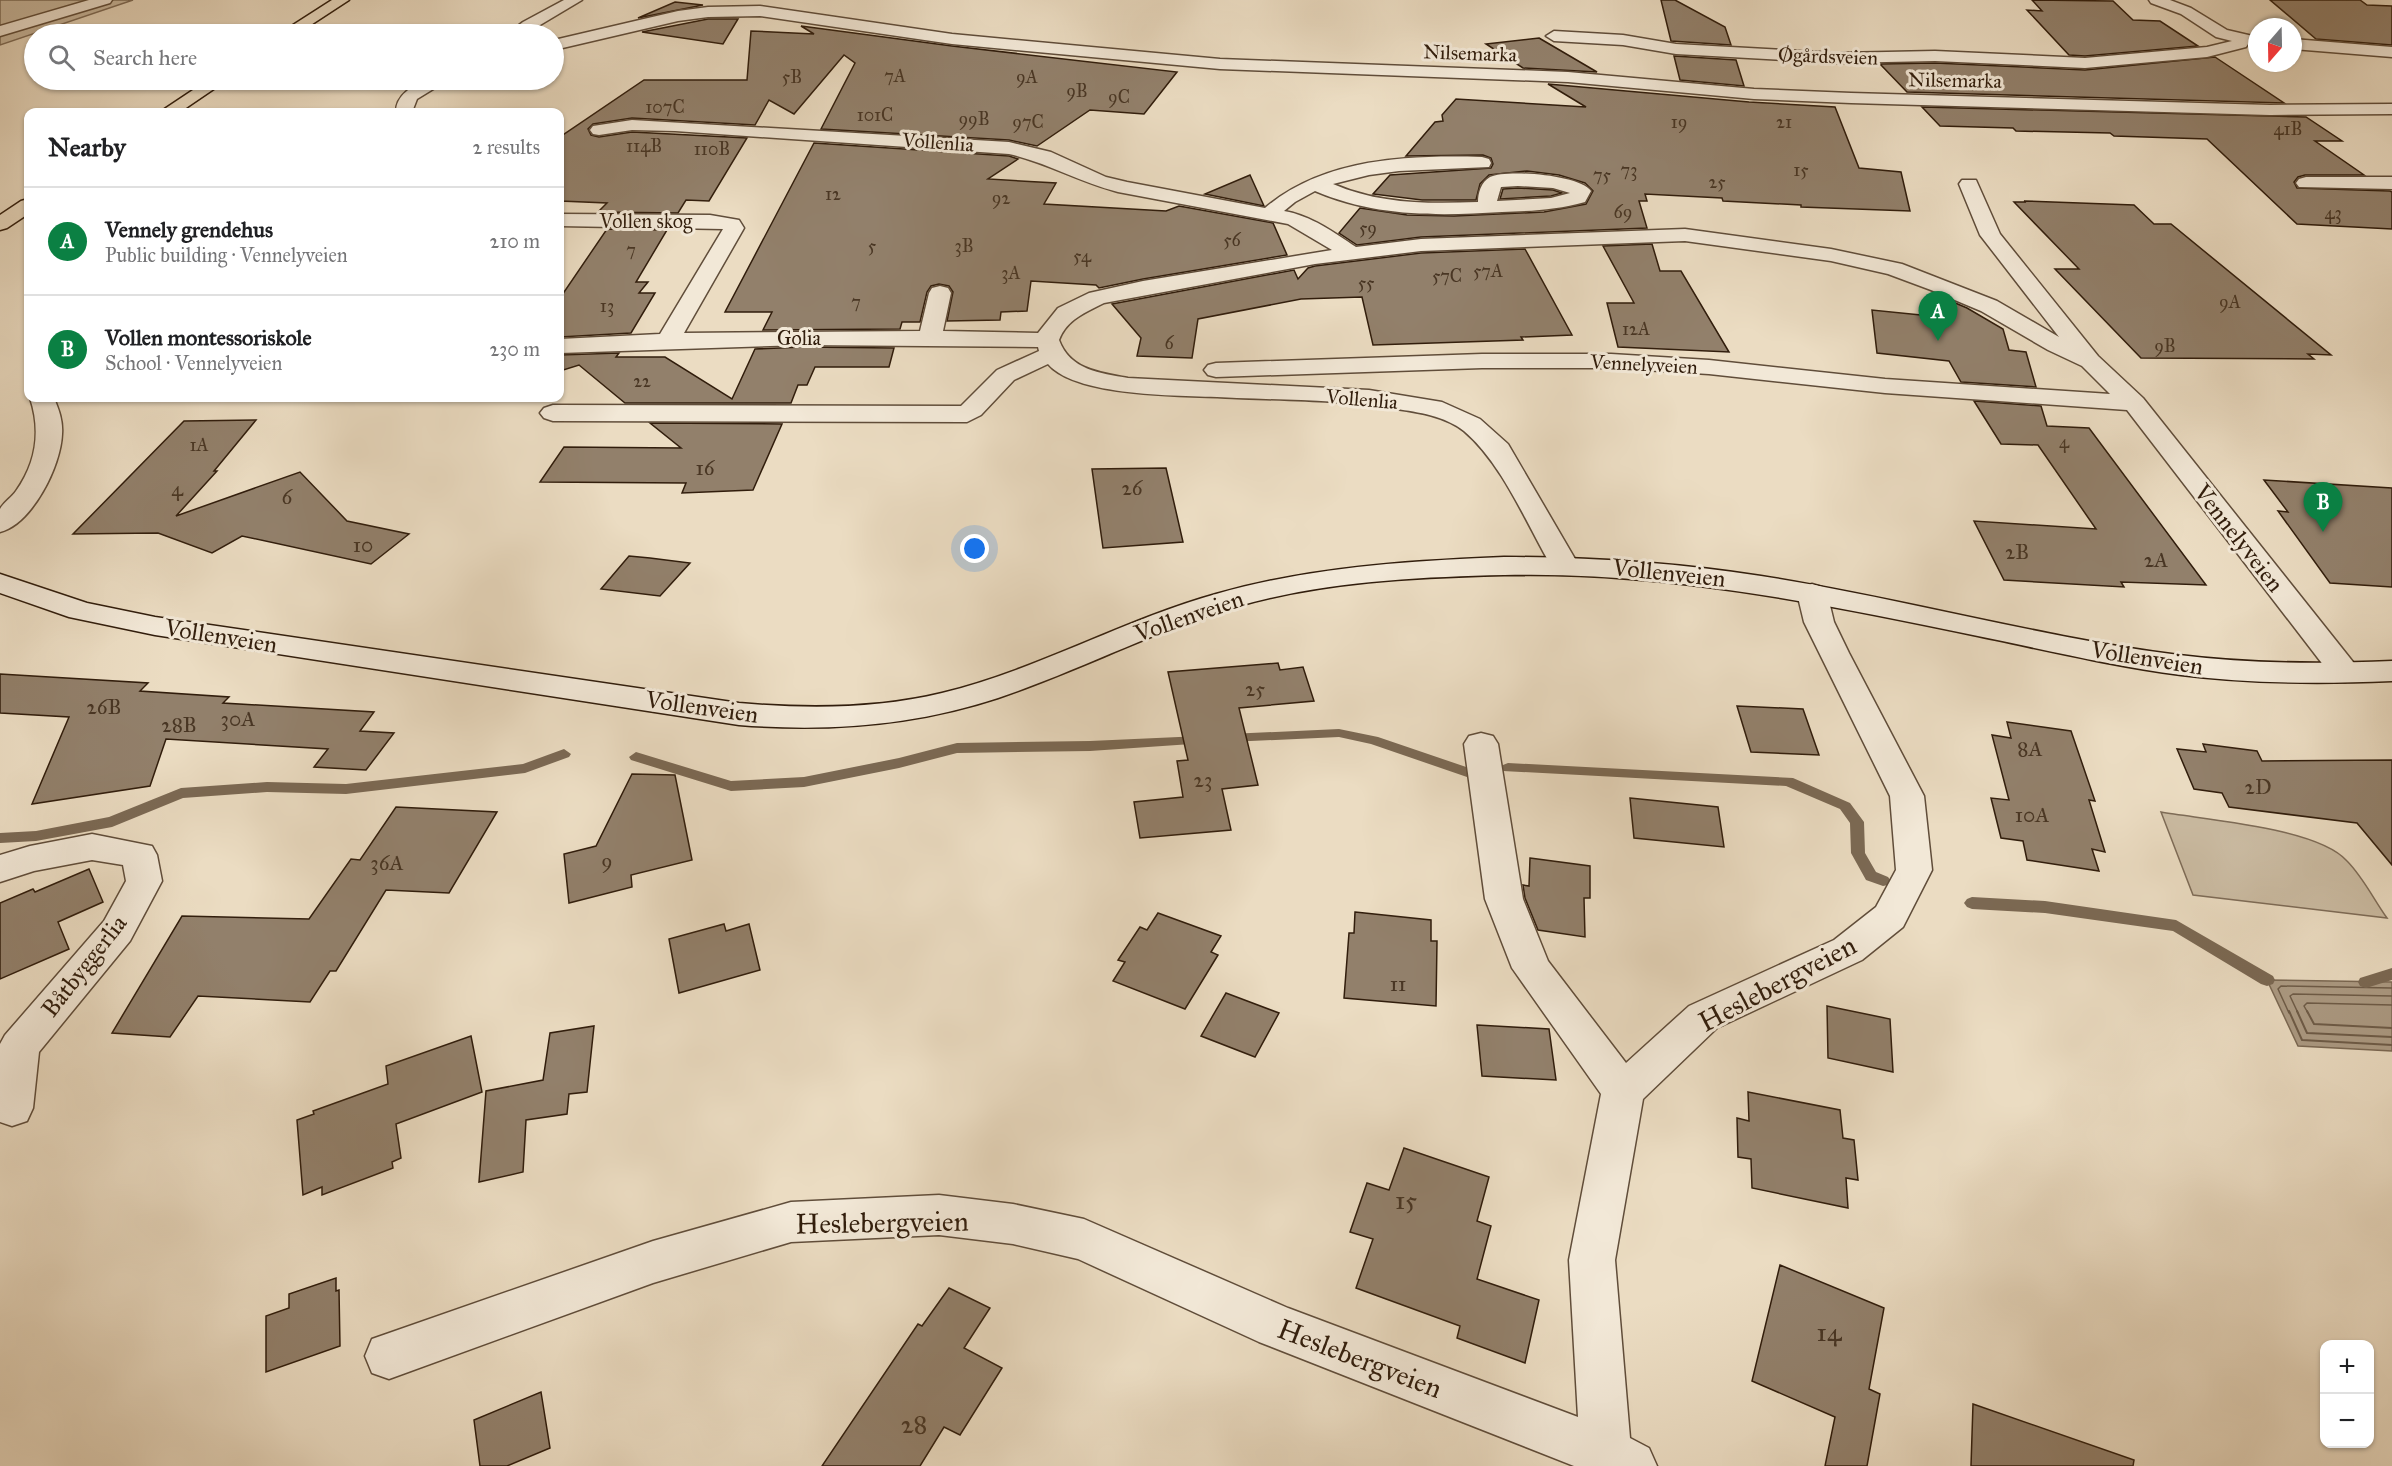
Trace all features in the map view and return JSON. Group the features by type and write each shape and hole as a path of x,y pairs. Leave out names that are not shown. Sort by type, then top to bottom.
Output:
{"main road":[{"path":"303,24 342,0"},
{"path":"175,108 203,90"},
{"path":"0,224 24,208"}],"street":[{"path":"26,24 105,0"},
{"path":"534,24 575,0"},
{"path":"2156,0 2186,11 2222,34 2248,40"},
{"name":"Nilsemarka","path":"564,43 678,16 708,12 760,11 952,39 1220,64 1568,77 1754,94 1851,98 2270,110 2392,109"},
{"path":"0,32 24,25"},
{"name":"Øgårdsveien","path":"1554,36 1623,40 1676,49 1838,58 1935,56 2085,63 2207,52 2240,44 2239,39"},
{"path":"564,39 579,40"},
{"path":"2302,45 2392,52"},
{"path":"404,108 410,97 422,90"},
{"name":"Vollenlia","path":"599,130 632,125 675,126 1009,148 1044,156 1088,177 1118,186 1269,214 1305,223 1351,253"},
{"path":"1269,214 1287,197 1349,173 1422,162 1482,163"},
{"path":"2306,183 2392,183"},
{"name":"Vennelyveien","path":"1969,184 1990,235 2090,361 2133,403 2345,672"},
{"path":"1317,185 1349,198 1394,208 1429,210 1486,207"},
{"name":"Vollen skog","path":"564,220 710,220 732,224 734,228 669,339"},
{"name":"Vennelyveien","path":"1351,253 1444,244 1685,236 1831,255 1902,272 1989,306 2056,345 2090,361"},
{"path":"553,413 967,414 979,405 999,379 1050,347 1052,328 1066,313 1097,298 1143,288 1351,253"},
{"path":"930,337 940,293"},
{"name":"Golia","path":"564,346 669,339 930,337 1050,347"},
{"name":"Vollenlia","path":"1050,347 1068,369 1083,376 1128,385 1369,397 1434,407 1471,424 1499,450 1564,564"},
{"name":"Vennelyveien","path":"1154,369 1302,368 1482,361 1611,361 1709,367 1885,386 2133,403"},
{"path":"0,524 23,501 40,474 50,432 43,402"},
{"name":"Vollenveien","path":"0,583 80,611 154,626 739,714 818,720 891,714 947,703 1022,678 1201,609 1265,592 1378,573 1564,564 1669,571 1812,593 2163,663 2243,671 2392,671"},
{"name":"Heslebergveien","path":"389,1356 653,1262 791,1222 939,1215 1013,1224 1084,1240 1276,1326 1618,1459 1592,1260 1623,1091 1702,1017 1848,950 1890,917 1914,870 1907,796 1833,653 1819,622 1812,593"},
{"path":"1481,744 1504,899 1531,968 1623,1091"},
{"name":"Båtbyggerlia","path":"0,869 30,858 92,847 139,855 144,881 117,931 20,1047 12,1108"}],"shaded area":[{"path":"0,0 133,0 62,24 24,24 24,37 0,45"},
{"path":"2161,812 2288,833 2333,850 2353,867 2387,918 2193,895"}],"water":[{"path":"2267,980 2392,982 2392,1051 2298,1046"}],"building":[{"path":"1661,0 1675,0 1725,27 1731,45 1671,41"},
{"path":"2032,0 2113,1 2133,20 2160,21 2198,46 2085,56 2069,55 2027,10 2042,11"},
{"path":"2270,0 2360,0 2367,5 2392,6 2392,45 2316,39 2302,27 2302,18 2291,18"},
{"path":"675,2 703,5 638,18"},
{"path":"708,19 738,19 723,44 642,32"},
{"path":"801,26 1177,72 1144,114 1090,110 1037,146 1009,140 821,129 855,63 844,55 794,114 769,100 755,125 632,118 593,124 588,129 591,135 599,137 632,132 747,138 709,201 686,200 678,213 598,212 607,203 564,201 564,134 644,80 747,80 751,31 814,34"},
{"path":"1539,38 1597,72 1523,68 1486,44"},
{"path":"1674,56 1736,60 1744,86 1680,80"},
{"path":"2215,57 2284,103 1907,92 1880,64 1935,63 2085,70"},
{"path":"1548,84 1749,102 1835,107 1859,168 1901,172 1910,211 1801,207 1801,205 1723,201 1722,198 1645,194 1647,201 1639,201 1647,228 1421,237 1357,245 1339,233 1360,208 1407,215 1454,216 1544,212 1586,204 1593,191 1585,183 1559,175 1527,171 1489,175 1480,184 1476,200 1422,200 1373,194 1390,175 1491,168 1493,164 1491,158 1483,155 1406,156 1435,122 1443,121 1442,115 1456,99 1586,107"},
{"path":"1922,107 2306,117 2342,141 2315,141 2364,175 2305,175 2298,177 2294,182 2297,188 2390,191 2392,192 2392,229 2297,224 2207,139 1940,126"},
{"path":"814,143 1009,156 1018,159 988,179 1056,183 1044,204 1166,211 1179,206 1273,223 1287,255 1099,288 1096,285 1031,281 1027,311 1001,312 1000,320 947,321 953,292 949,286 939,284 931,286 927,292 920,322 902,322 900,329 763,330 772,312 725,312"},
{"path":"1250,175 1264,206 1205,194"},
{"path":"1503,189 1553,190 1562,193 1551,196 1500,199"},
{"path":"2024,201 2134,205 2154,224 2171,224 2331,355 2308,354 2314,359 2141,358 2055,269 2079,269 2014,202 2026,202"},
{"path":"607,229 667,230 636,282 648,282 639,293 655,293 631,333 564,337 564,292"},
{"path":"1652,244 1660,271 1681,271 1729,352 1618,347 1607,303 1634,303 1603,246"},
{"path":"1525,249 1572,335 1521,337 1523,340 1373,345 1362,297 1301,299 1198,319 1192,358 1137,356 1141,338 1112,304 1294,270 1298,279 1308,268 1315,266 1421,253"},
{"path":"1934,294 1967,308 2003,329 2009,350 2026,352 2036,387 1961,382 1949,361 1877,353 1872,310 1951,318"},
{"path":"894,348 889,367 815,367 807,385 798,385 791,403 625,403 579,365 564,370 564,355 619,353 616,357 665,357 732,399 755,349"},
{"path":"1974,401 2041,406 2047,426 2089,428 2206,585 2121,582 2124,587 2004,580 1974,521 2096,529 2038,445 2001,444"},
{"path":"256,420 214,471 217,471 176,516 300,472 347,521 409,534 371,564 242,536 212,553 158,533 73,534 184,421"},
{"path":"650,423 782,424 753,490 682,493 686,483 540,482 564,447 681,448"},
{"path":"1166,468 1183,542 1103,548 1092,469"},
{"path":"2264,480 2392,488 2392,587 2330,583 2278,511 2288,512"},
{"path":"629,556 690,563 660,596 601,589"},
{"path":"1278,663 1280,670 1303,667 1314,701 1239,708 1258,785 1222,789 1231,830 1140,838 1134,802 1183,797 1177,761 1188,760 1168,672"},
{"path":"0,674 148,683 140,691 229,697 223,703 374,712 360,731 394,733 366,770 314,767 328,749 166,739 150,786 32,804 69,717 0,713"},
{"path":"1737,706 1803,709 1819,755 1751,752"},
{"path":"2007,722 2071,731 2095,801 2089,800 2105,852 2092,849 2099,871 2027,860 2023,841 2001,838 1991,798 2009,800 1992,735 2011,738"},
{"path":"2203,744 2257,751 2262,761 2392,760 2392,865 2357,823 2229,807 2222,793 2194,789 2177,749 2206,752"},
{"path":"632,774 675,775 692,860 631,875 632,887 569,903 564,854 596,846"},
{"path":"1630,798 1718,807 1724,847 1634,838"},
{"path":"396,807 497,812 449,893 386,890 336,971 330,971 310,1002 198,996 170,1037 112,1033 182,916 309,919 351,859 360,860"},
{"path":"1530,858 1590,866 1590,898 1584,898 1585,937 1538,930 1525,898 1523,885 1529,886"},
{"path":"89,869 103,902 58,922 69,949 0,979 0,903 33,889 35,892"},
{"path":"1355,912 1431,920 1431,941 1437,941 1436,1006 1344,998 1349,933 1354,933"},
{"path":"1158,913 1221,936 1211,952 1218,955 1185,1009 1113,981 1125,962 1118,960 1140,927 1147,930"},
{"path":"724,924 726,931 749,924 760,970 679,993 669,939"},
{"path":"1226,993 1279,1013 1255,1057 1201,1036"},
{"path":"1827,1006 1890,1019 1893,1072 1828,1058"},
{"path":"1477,1025 1549,1029 1556,1080 1482,1076"},
{"path":"594,1026 587,1092 569,1094 567,1114 526,1120 523,1172 479,1182 486,1091 543,1080 550,1033"},
{"path":"471,1036 482,1092 396,1124 401,1158 392,1162 393,1168 322,1195 322,1187 303,1195 297,1120 314,1114 313,1111 388,1084 386,1066"},
{"path":"1748,1092 1840,1110 1843,1138 1854,1140 1858,1180 1846,1178 1848,1208 1752,1188 1751,1159 1738,1157 1737,1118 1749,1121"},
{"path":"1404,1148 1489,1177 1477,1221 1491,1226 1477,1279 1539,1300 1525,1363 1457,1338 1460,1326 1356,1288 1373,1239 1350,1232 1367,1183 1389,1190"},
{"path":"1780,1265 1884,1308 1869,1389 1880,1394 1867,1466 1825,1466 1835,1417 1752,1381"},
{"path":"336,1278 336,1291 339,1290 340,1346 266,1372 266,1316 289,1308 289,1294"},
{"path":"949,1288 990,1308 964,1348 1002,1368 960,1435 944,1427 920,1466 822,1466 918,1324 922,1326"},
{"path":"541,1392 550,1448 507,1466 480,1466 474,1420"},
{"path":"1973,1404 2134,1460 2133,1466 1971,1466"}],"waterway":[{"path":"1229,738 1339,733 1373,740 1467,772"},
{"path":"636,757 731,786 804,782 899,763 957,748 1090,746 1201,740"},
{"path":"0,838 36,836 112,822 181,793 267,787 346,789 525,768 564,754"},
{"path":"1508,768 1788,781 1845,806 1857,822 1858,853 1871,876 1883,881"},
{"path":"1972,903 2045,907 2176,926 2267,980"},
{"path":"2366,982 2392,974"}],"place":[{"name":"Vennely grendehus","path":"1938,341"},
{"name":"Vollen montessoriskole","path":"2323,532"}]}
